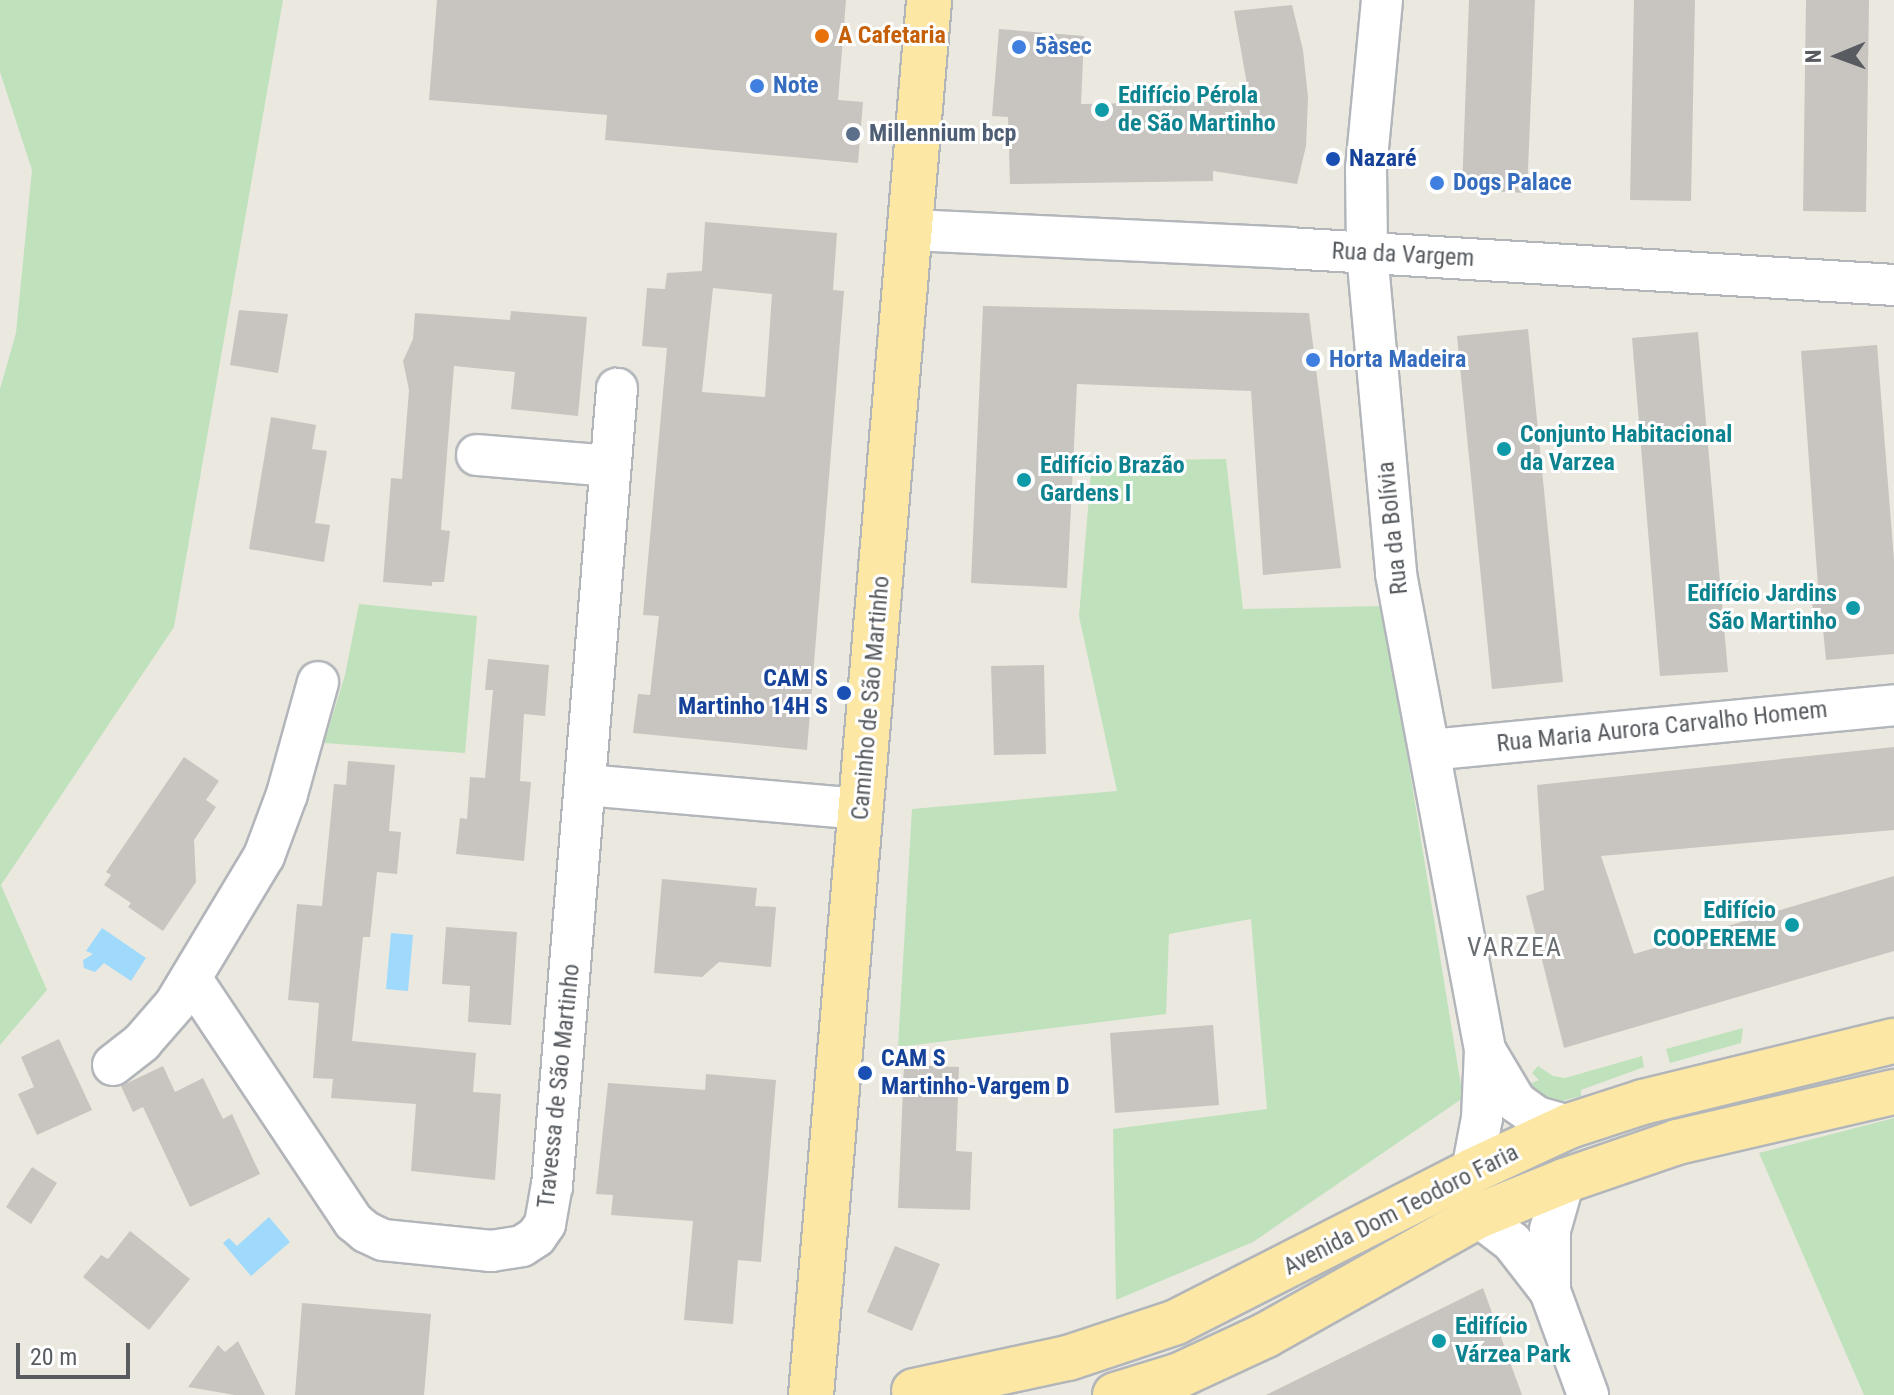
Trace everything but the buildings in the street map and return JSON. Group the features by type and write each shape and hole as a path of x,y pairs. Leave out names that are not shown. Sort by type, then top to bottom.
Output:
{"main road":[{"name":"Caminho de São Martinho","path":"811,1395 929,0"},
{"name":"Avenida Dom Teodoro Faria","path":"914,1391 1068,1358 1176,1322 1472,1171 1569,1126 1685,1091 1894,1041"},
{"name":"Avenida Dom Teodoro Faria","path":"1115,1395 1180,1375 1266,1335 1478,1216 1564,1181 1677,1142 1894,1092"}],"street":[{"name":"Rua da Bolívia","path":"1382,0 1366,168 1367,253 1396,574 1485,1050 1482,1118 1472,1171"},
{"name":"Rua da Vargem","path":"911,230 1367,253 1894,285"},
{"name":"Travessa de São Martinho","path":"191,978 354,1222 366,1232 383,1240 491,1251 522,1246 536,1237 545,1224 550,1205 617,389"},
{"path":"477,455 610,466"},
{"path":"113,1065 142,1042 175,1004 264,856 287,794 318,682"},
{"name":"Rua Maria Aurora Carvalho Homem","path":"1430,750 1894,705"},
{"path":"586,785 862,809"},
{"name":"Rua da Bolívia","path":"1485,1050 1516,1102 1537,1117 1569,1126"},
{"path":"1550,1291 1550,1230 1564,1181"},
{"path":"1478,1216 1512,1242 1550,1291 1588,1395"}],"green space":[{"path":"0,0 283,0 174,627 1,885 47,990 0,1045 0,389 16,333 32,170 0,72"},
{"path":"1226,459 1243,609 1383,606 1463,1098 1253,1242 1116,1300 1113,1129 1267,1109 1251,919 1169,934 1166,1014 898,1047 912,809 1117,791 1079,616 1092,461"},
{"path":"359,604 477,616 465,753 324,743 345,675"},
{"path":"1743,1028 1741,1043 1670,1063 1666,1049"},
{"path":"1642,1056 1644,1067 1581,1090 1581,1096 1559,1102 1546,1103 1518,1089 1539,1080 1532,1073 1538,1066 1553,1076 1565,1078"},
{"path":"1894,1118 1894,1395 1864,1395 1759,1153"}],"water":[{"path":"102,928 146,958 131,981 104,963 95,972 84,968 83,960 93,954 86,951"},
{"path":"391,933 413,935 408,991 386,989"},
{"path":"269,1217 290,1242 251,1276 223,1243 229,1238 237,1246"}],"place":[{"name":"A Cafetaria","path":"822,36"},
{"name":"5àsec","path":"1019,47"},
{"name":"Note","path":"757,86"},
{"name":"Edifício Pérola de São Martinho","path":"1102,110"},
{"name":"Millennium bcp","path":"853,134"},
{"name":"Nazaré","path":"1333,159"},
{"name":"Dogs Palace","path":"1437,183"},
{"name":"Horta Madeira","path":"1313,360"},
{"name":"Conjunto Habitacional da Varzea","path":"1504,449"},
{"name":"Edifício Brazão Gardens I","path":"1024,480"},
{"name":"Edifício Jardins São Martinho","path":"1853,608"},
{"name":"CAM S Martinho 14H S","path":"844,693"},
{"name":"Edifício COOPEREME","path":"1792,925"},
{"name":"CAM S Martinho-Vargem D","path":"865,1073"},
{"name":"Edifício Várzea Park","path":"1439,1341"}],"district":[{"name":"VARZEA","path":"1515,948"}]}
